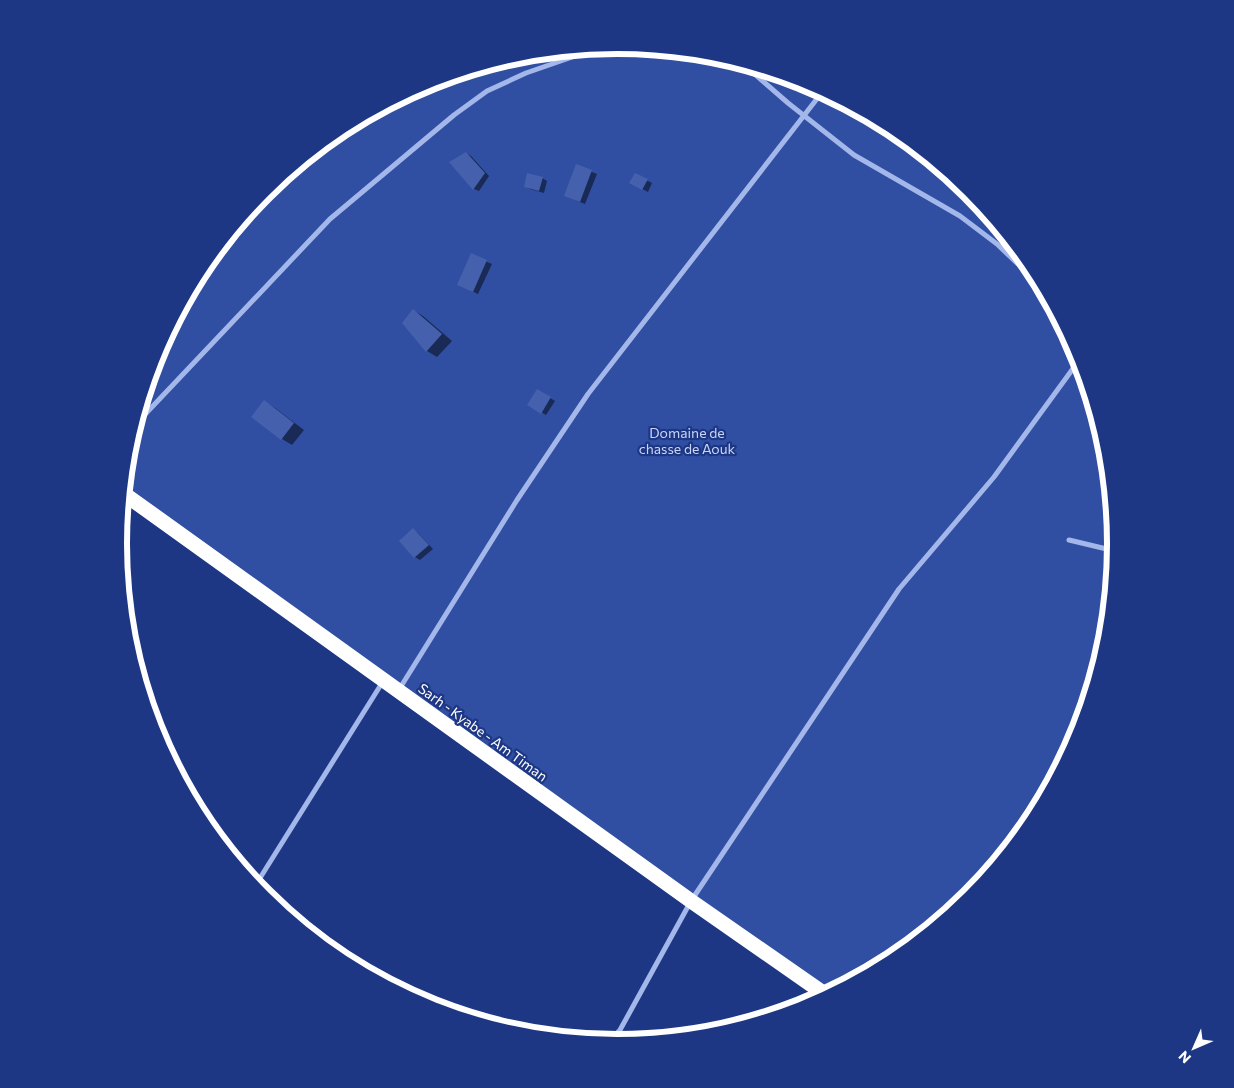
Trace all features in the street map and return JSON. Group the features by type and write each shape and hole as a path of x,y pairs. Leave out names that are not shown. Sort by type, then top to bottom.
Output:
{"highway":[{"name":"Sarh - Kyabe - Am Timan","path":"129,498 691,901 820,990"}],"street":[{"path":"143,416 330,219 454,114 487,91 518,77 577,56"},
{"path":"754,73 854,155 960,216 997,244 1022,268"},
{"path":"398,691 517,500 588,394 819,97"},
{"path":"616,1034 691,901 899,588 994,476 1074,367"},
{"path":"1069,540 1107,549"},
{"path":"259,879 384,680"}],"green space":[{"name":"Domaine de chasse de Aouk","path":"585,55 649,55 681,58 744,70 775,80 834,104 862,119 889,136 940,175 964,197 1006,246 1042,299 1057,327 1070,356 1091,417 1098,448 1106,512 1106,576 1103,608 1091,671 1081,702 1057,761 1042,789 1025,816 986,867 964,891 915,933 862,969 820,990 129,498 136,448 153,386 177,327 209,272 248,221 294,175 345,136 400,104 429,91 490,70 521,63"}],"building":[{"path":"466,152 485,173 473,190 449,162"},
{"path":"576,164 592,170 580,202 564,196"},
{"path":"527,173 543,177 539,191 524,187"},
{"path":"635,173 648,179 642,190 629,183"},
{"path":"471,253 487,260 473,292 457,285"},
{"path":"413,309 442,334 426,352 402,323"},
{"path":"537,389 551,397 541,414 527,405"},
{"path":"264,400 294,423 281,440 251,417"},
{"path":"413,528 429,545 414,558 399,541"}]}
